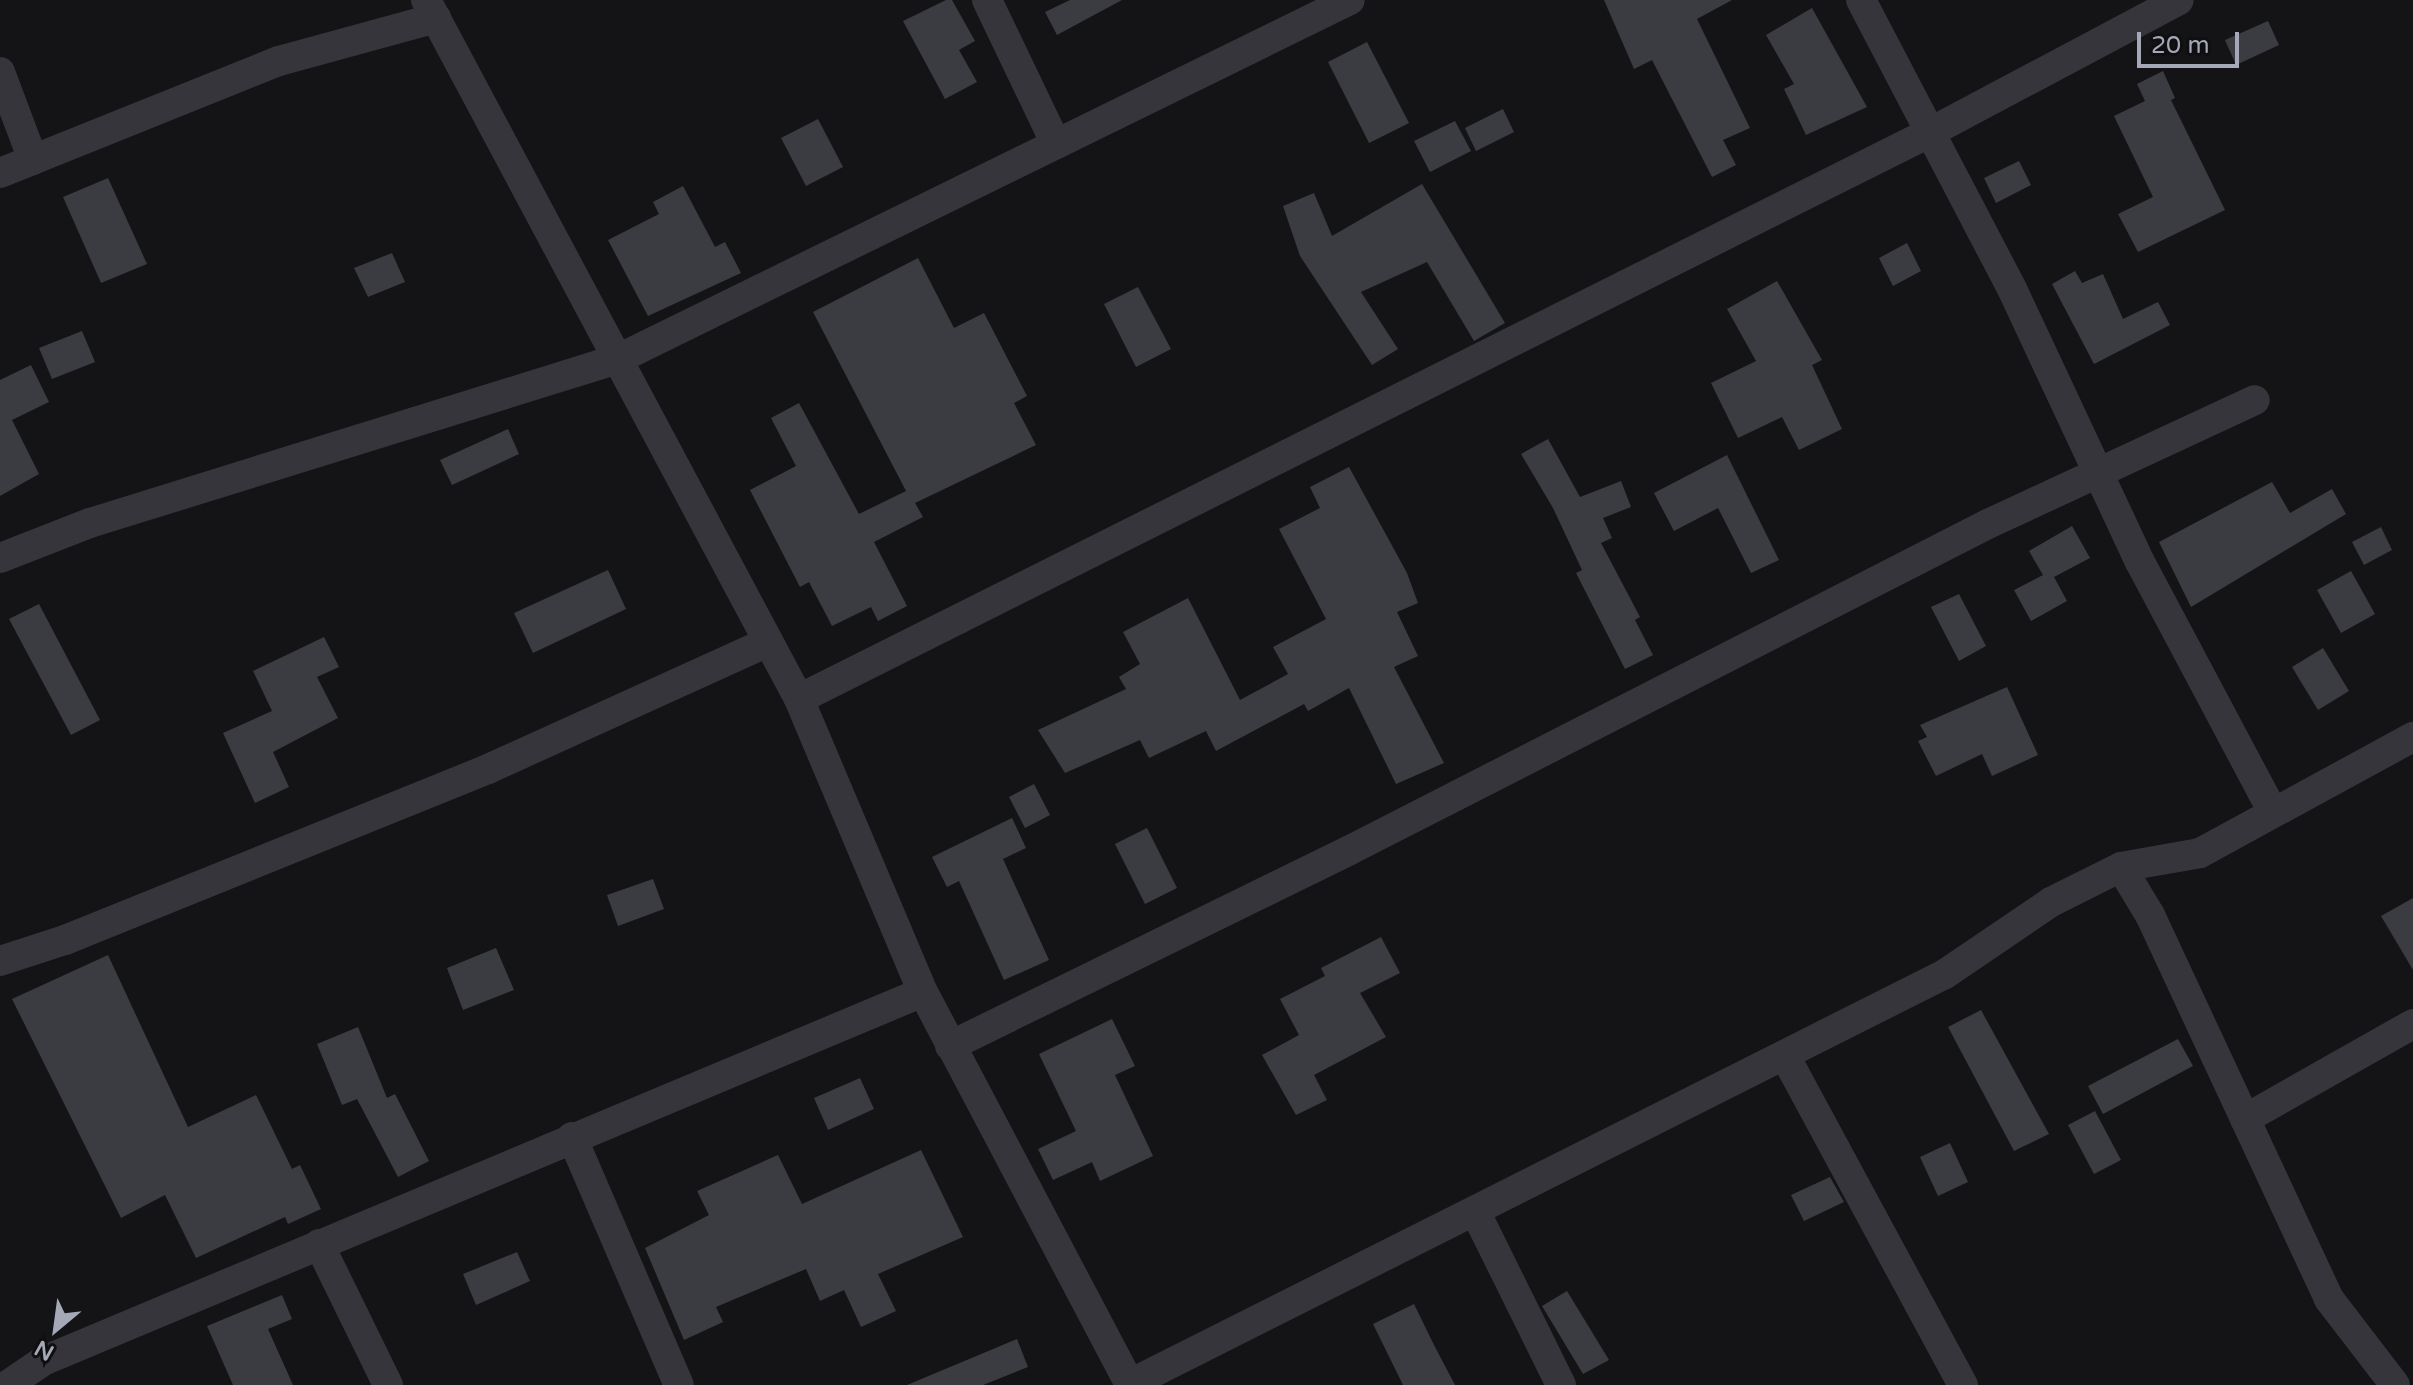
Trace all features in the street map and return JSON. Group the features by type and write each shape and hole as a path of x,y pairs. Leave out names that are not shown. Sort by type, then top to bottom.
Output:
{"street":[{"path":"987,0 1056,144"},
{"path":"0,558 105,518 618,359 1350,0"},
{"path":"1861,0 1927,134 2013,291 2096,471 2273,812"},
{"path":"799,699 1927,134 2179,0"},
{"path":"0,173 279,61 431,9 799,699 923,992 1130,1384 1945,974 2051,902 2121,867 2200,853 2413,737"},
{"path":"0,72 33,160"},
{"path":"950,1046 1350,850 2096,471 2255,400"},
{"path":"0,961 65,940 488,769 768,642"},
{"path":"2121,867 2150,915 2329,1299 2395,1385"},
{"path":"8,1385 43,1361 923,992"},
{"path":"2245,1119 2413,1024"},
{"path":"1785,1056 1963,1385"},
{"path":"572,1137 679,1385"},
{"path":"1475,1211 1561,1385"},
{"path":"319,1244 388,1385"}],"building":[{"path":"952,0 975,41 959,50 977,82 945,99 903,21"},
{"path":"1070,0 1122,0 1057,35 1045,12"},
{"path":"1604,0 1732,0 1697,19 1750,128 1723,140 1736,165 1712,177 1652,60 1634,69"},
{"path":"1812,8 1867,107 1806,135 1784,89 1794,84 1766,35"},
{"path":"2268,21 2279,45 2236,65 2225,40"},
{"path":"1367,42 1409,123 1369,143 1328,62"},
{"path":"2163,71 2175,98 2171,100 2225,210 2138,252 2118,214 2153,197 2114,116 2145,101 2137,84"},
{"path":"1503,109 1514,132 1476,151 1465,128"},
{"path":"818,119 843,167 806,186 781,138"},
{"path":"1455,121 1471,151 1430,172 1414,141"},
{"path":"2019,161 2031,185 1996,203 1984,178"},
{"path":"108,178 147,264 101,283 63,197"},
{"path":"1422,184 1505,323 1474,341 1427,262 1361,292 1398,349 1372,365 1300,256 1283,206 1314,193 1332,236"},
{"path":"683,186 715,247 725,242 741,273 648,316 608,240 659,214 653,202"},
{"path":"1907,243 1921,271 1893,286 1879,258"},
{"path":"392,253 405,282 368,297 354,268"},
{"path":"918,258 954,328 984,313 1027,396 1014,403 1036,445 915,503 923,517 874,542 907,606 878,621 871,607 832,626 809,582 800,587 750,490 796,466 771,418 799,403 859,514 906,491 813,312"},
{"path":"2075,271 2082,283 2103,274 2123,319 2158,302 2170,325 2094,364 2052,284"},
{"path":"1777,281 1822,360 1812,365 1842,429 1799,450 1782,417 1738,438 1711,383 1756,361 1727,309"},
{"path":"1138,287 1171,349 1136,367 1104,304"},
{"path":"82,331 95,362 52,379 39,348"},
{"path":"31,365 49,402 12,420 39,474 0,496 0,380"},
{"path":"508,429 519,454 452,485 440,460"},
{"path":"1548,439 1580,497 1621,481 1631,507 1603,518 1612,538 1601,543 1640,617 1635,620 1653,655 1625,669 1576,573 1582,570 1553,508 1521,454"},
{"path":"1727,455 1779,560 1751,573 1718,508 1674,531 1654,493"},
{"path":"1349,467 1407,573 1418,603 1397,612 1418,656 1394,667 1444,763 1396,784 1349,688 1308,711 1304,704 1216,751 1206,731 1149,758 1140,740 1065,773 1038,730 1126,689 1119,677 1140,664 1123,632 1188,598 1240,700 1288,674 1273,647 1326,619 1279,529 1320,508 1310,487"},
{"path":"2272,482 2290,513 2332,489 2346,514 2191,607 2159,542"},
{"path":"2072,526 2090,558 2054,577 2067,601 2031,621 2014,590 2043,575 2029,551"},
{"path":"2381,527 2392,550 2364,565 2352,542"},
{"path":"608,570 626,609 533,653 514,613"},
{"path":"2351,571 2375,614 2341,633 2317,590"},
{"path":"1959,594 1986,646 1959,661 1931,607"},
{"path":"39,604 100,720 71,735 9,619"},
{"path":"324,637 339,667 317,677 338,718 273,752 289,787 255,803 223,733 272,711 253,671"},
{"path":"2323,648 2349,691 2318,710 2292,667"},
{"path":"2007,687 2038,755 1992,776 1982,754 1936,776 1918,741 1927,737 1920,725"},
{"path":"1034,784 1050,815 1025,828 1009,797"},
{"path":"1012,818 1026,848 1003,859 1049,960 1004,980 959,881 947,887 932,857"},
{"path":"1147,828 1177,888 1145,904 1115,844"},
{"path":"653,879 664,909 618,926 607,895"},
{"path":"2413,898 2413,970 2381,916"},
{"path":"1381,937 1400,973 1360,993 1386,1037 1314,1075 1327,1100 1296,1115 1262,1055 1299,1035 1280,999 1325,976 1321,968"},
{"path":"496,948 514,990 463,1010 447,968"},
{"path":"108,955 188,1127 256,1095 292,1169 300,1165 321,1209 288,1224 285,1217 196,1258 165,1195 121,1218 12,999"},
{"path":"1981,1010 2049,1134 2014,1151 1948,1027"},
{"path":"1112,1019 1135,1066 1115,1075 1153,1156 1100,1181 1092,1162 1053,1180 1038,1149 1076,1131 1039,1054"},
{"path":"358,1027 387,1098 395,1094 429,1161 398,1177 357,1099 342,1105 317,1044"},
{"path":"2178,1039 2193,1066 2103,1114 2088,1086"},
{"path":"860,1078 874,1109 828,1130 814,1098"},
{"path":"2095,1111 2121,1160 2094,1174 2068,1125"},
{"path":"1950,1143 1968,1182 1938,1196 1920,1157"},
{"path":"921,1150 963,1237 878,1274 896,1311 861,1327 844,1290 820,1301 806,1269 716,1307 723,1322 684,1340 645,1248 709,1215 697,1191 778,1155 802,1204"},
{"path":"1830,1177 1844,1202 1804,1221 1791,1195"},
{"path":"517,1252 530,1281 476,1305 463,1274"},
{"path":"1567,1291 1609,1360 1583,1374 1542,1306"},
{"path":"282,1295 292,1319 268,1329 293,1385 233,1385 207,1326"},
{"path":"1414,1304 1455,1385 1403,1385 1373,1324"},
{"path":"1017,1339 1028,1367 983,1385 907,1385"}]}
